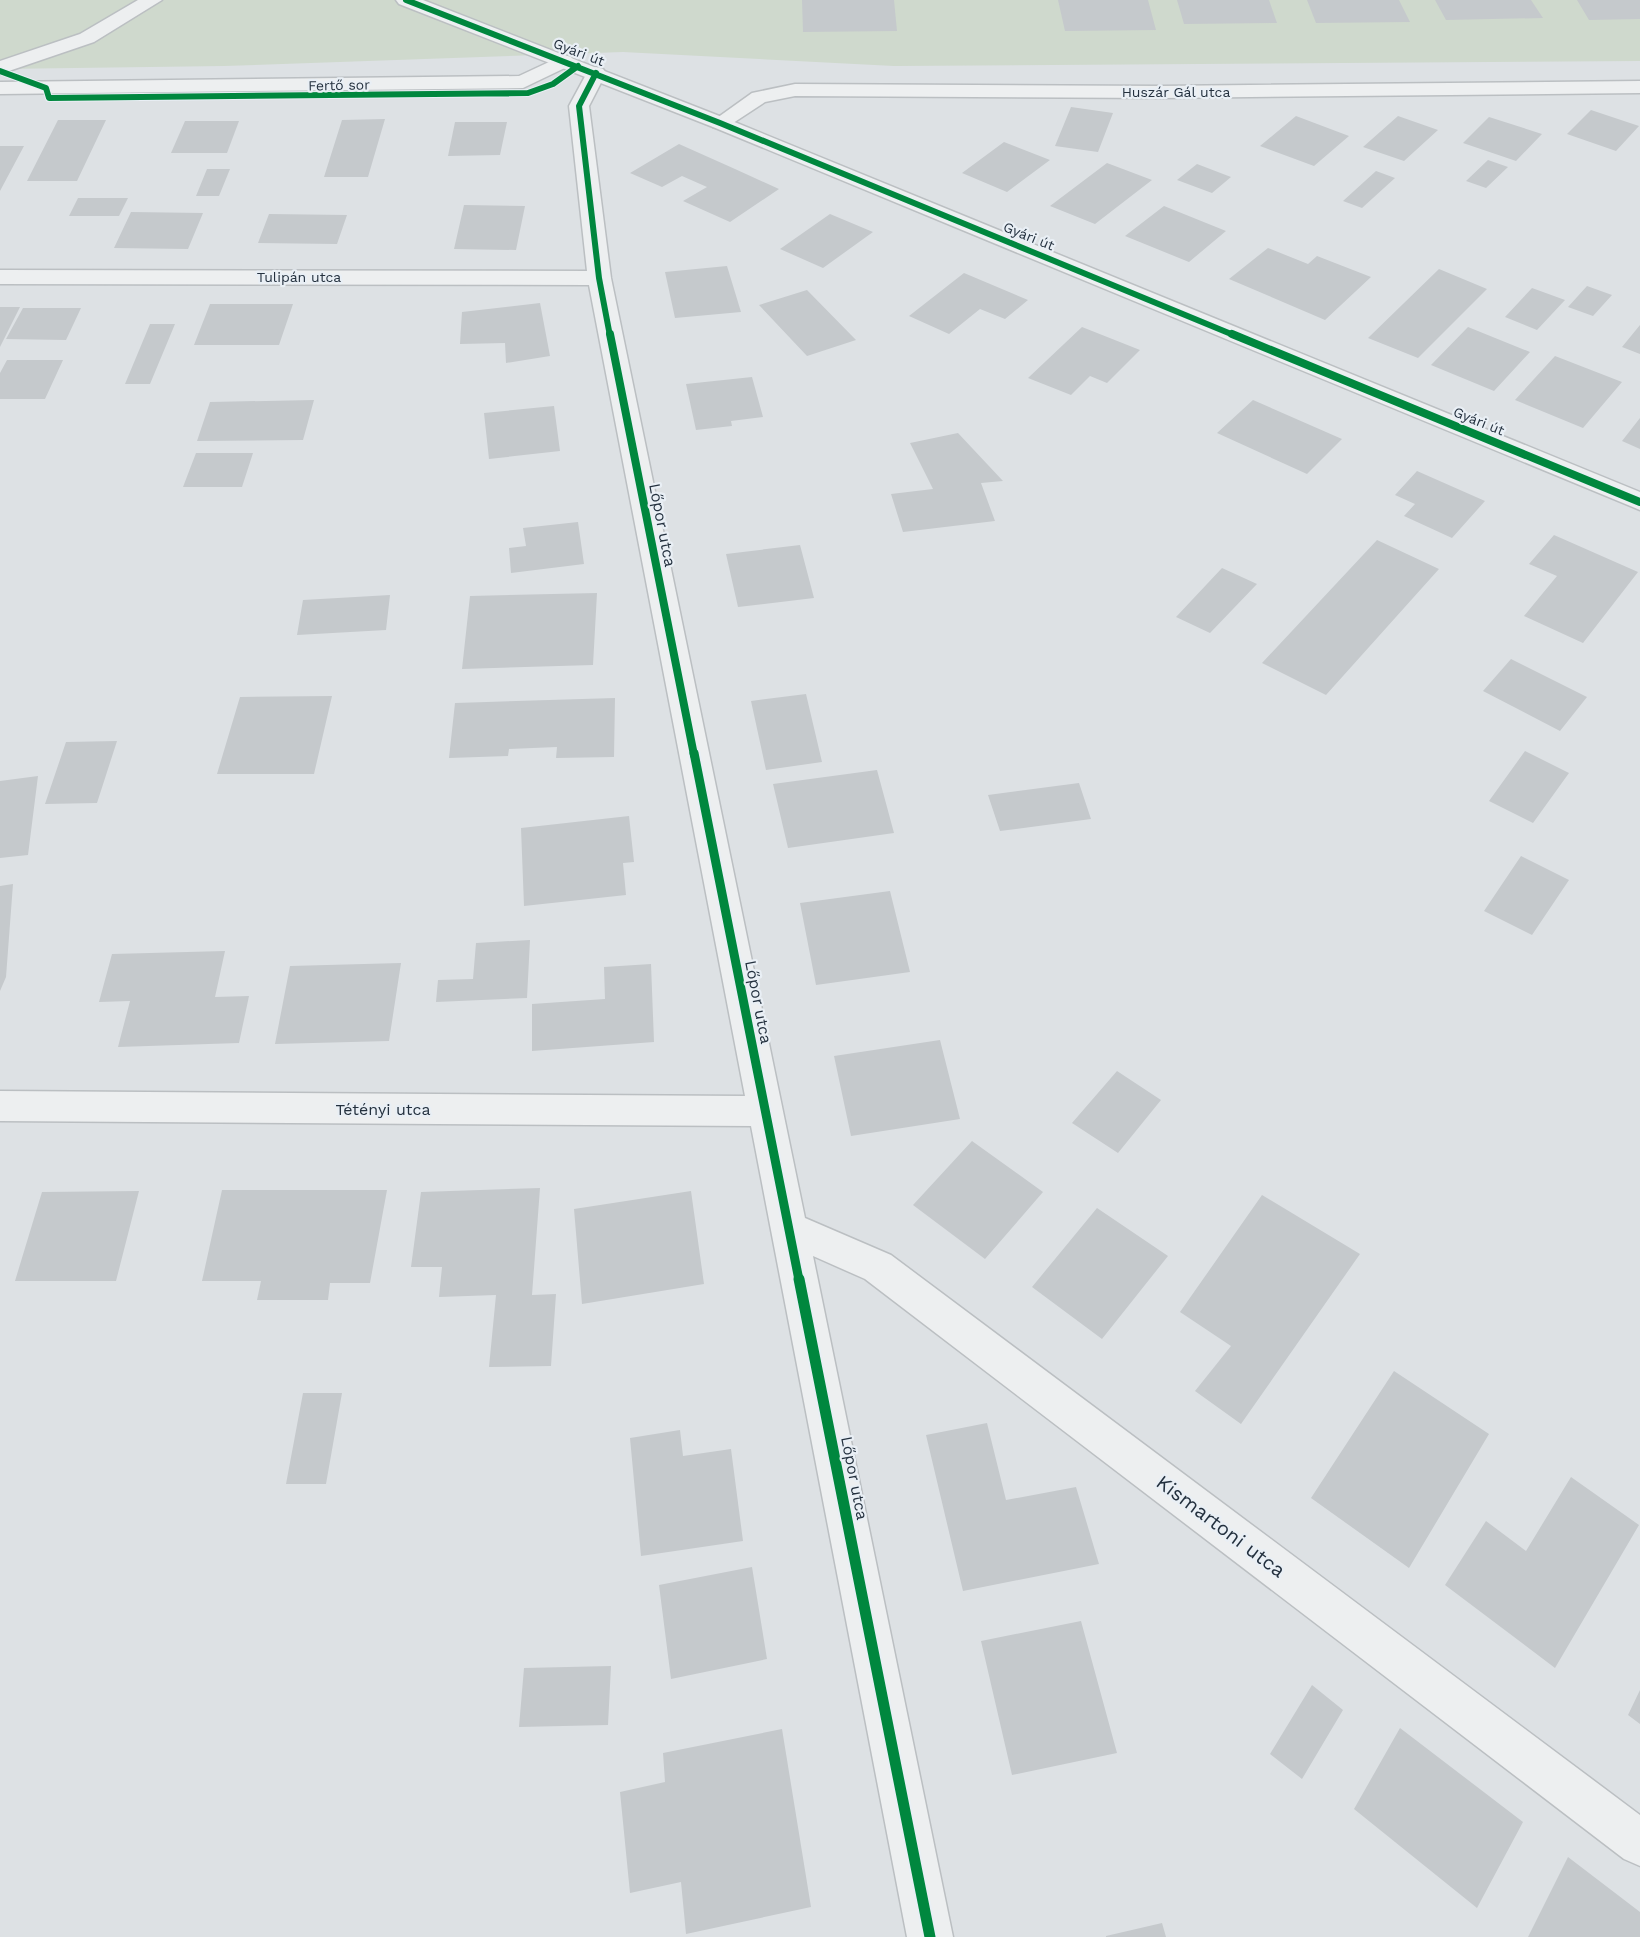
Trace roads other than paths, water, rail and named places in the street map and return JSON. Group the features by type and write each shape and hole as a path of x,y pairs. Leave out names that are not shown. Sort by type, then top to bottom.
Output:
{"street":[{"path":"0,68 87,38 152,0"},
{"name":"Gyári út","path":"406,0 720,123 1640,502"},
{"name":"Fertő sor","path":"0,88 523,82 564,61"},
{"name":"Lőpor utca","path":"596,73 579,106 599,278 930,1937"},
{"name":"Huszár Gál utca","path":"720,123 759,97 795,90 1162,92 1640,87"},
{"name":"Tulipán utca","path":"0,277 599,278"},
{"name":"Tétényi utca","path":"0,1106 765,1111"},
{"name":"Kismartoni utca","path":"790,1229 878,1267 1640,1843"}]}
